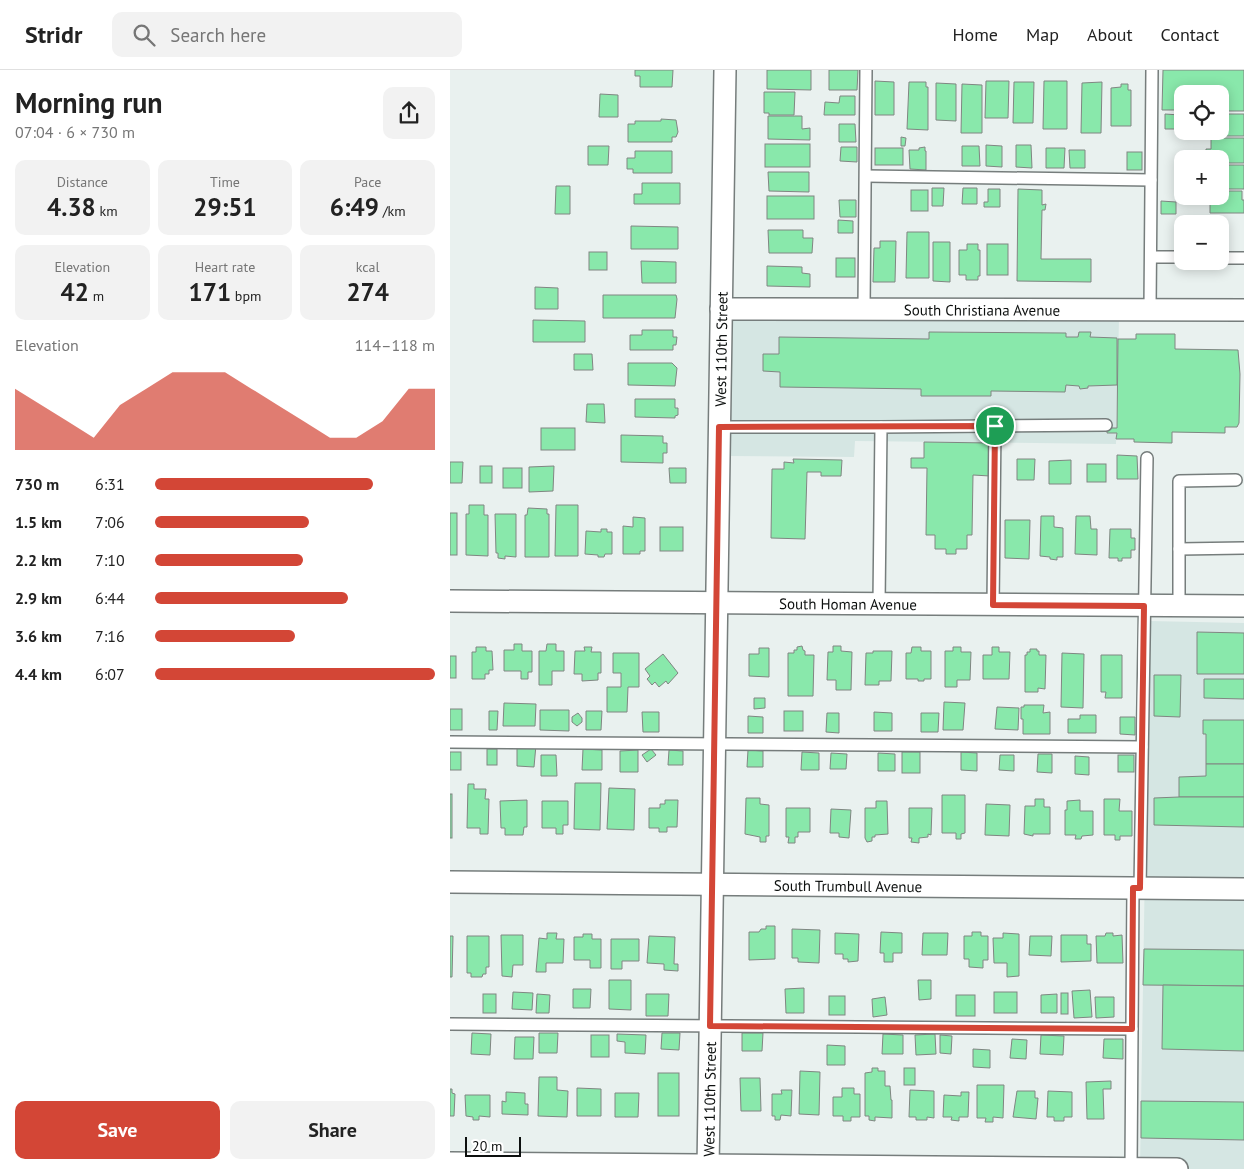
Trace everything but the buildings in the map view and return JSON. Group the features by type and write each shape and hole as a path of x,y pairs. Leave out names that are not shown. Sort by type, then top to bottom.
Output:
{"street":[{"name":"West 110th Street","path":"708,1167 724,70"},
{"name":"South Christiana Avenue","path":"721,309 1244,310"},
{"name":"South Homan Avenue","path":"450,601 1244,606"},
{"name":"South Trumbull Avenue","path":"450,882 1244,889"},
{"path":"450,1163 708,1167 1177,1169"}],"lane":[{"path":"864,309 866,70"},
{"path":"1150,309 1152,70"},
{"path":"866,176 1151,180"},
{"path":"1151,257 1174,257"},
{"path":"1229,258 1244,258"},
{"path":"719,427 1106,425"},
{"path":"993,605 995,426"},
{"path":"879,604 881,427"},
{"path":"1131,1169 1132,1029 1142,747 1147,458"},
{"path":"1179,607 1179,481 1236,480"},
{"path":"1179,549 1244,548"},
{"path":"450,742 1142,747"},
{"path":"450,1024 1132,1029"}],"shaded area":[{"path":"732,316 1119,319 1116,444 855,441 854,457 729,456"},
{"path":"1149,621 1244,623 1244,1169 1140,1169"}],"route":[{"path":"995,426 993,605 1144,606 1140,888 1133,888 1132,1029 710,1026 719,427 995,426"}]}
